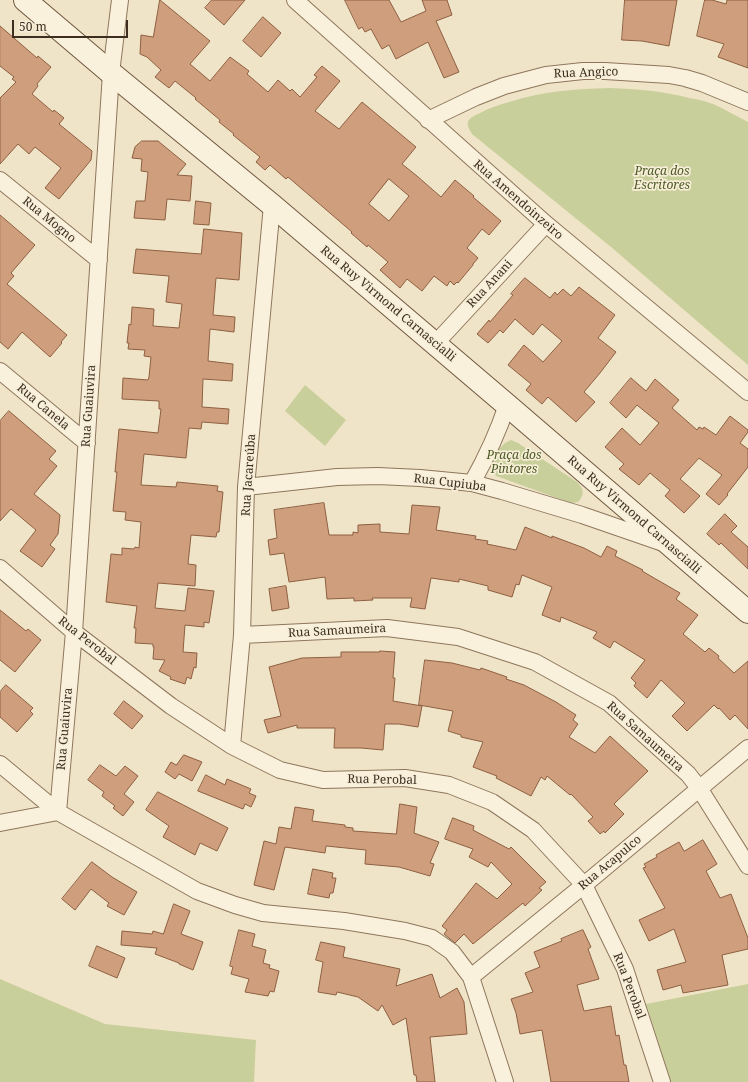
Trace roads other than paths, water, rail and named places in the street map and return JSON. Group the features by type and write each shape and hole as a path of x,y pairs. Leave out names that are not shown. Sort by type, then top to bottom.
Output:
{"street":[{"name":"Rua Ruy Virmond Carnascialli","path":"25,0 111,74 272,205 748,612"},
{"name":"Rua Guaiuvira","path":"58,812 74,632 111,74 120,0"},
{"name":"Rua Amendoinzeiro","path":"297,0 428,120 546,224 748,392"},
{"name":"Rua Angico","path":"428,120 465,102 504,86 546,75 583,71 669,75 685,78 702,83 748,102"},
{"name":"Rua Mogno","path":"0,180 99,260"},
{"name":"Rua Jacareúba","path":"232,746 242,635 246,487 272,205"},
{"name":"Rua Anani","path":"435,344 546,224"},
{"name":"Rua Canela","path":"0,371 86,443"},
{"path":"472,484 492,446 507,405"},
{"name":"Rua Cupiuba","path":"246,487 337,477 371,476 420,478 472,484 502,491 582,515 669,545"},
{"name":"Rua Perobal","path":"0,568 74,632 171,706 232,746 280,770 323,780 404,778 449,785 492,802 533,830 584,885 625,969 662,1082"},
{"name":"Rua Samaumeira","path":"242,635 387,628 458,637 535,662 609,703 688,774 699,788 748,866"},
{"name":"Rua Acapulco","path":"471,977 748,748"},
{"path":"0,764 58,812 197,891 235,905 263,913 344,921 405,931 432,938 452,952 471,977 505,1082"},
{"path":"0,823 58,812"}],"park label":[{"name":"Praça dos Escritores","path":"662,179"},
{"name":"Praça dos Pintores","path":"514,463"}]}
